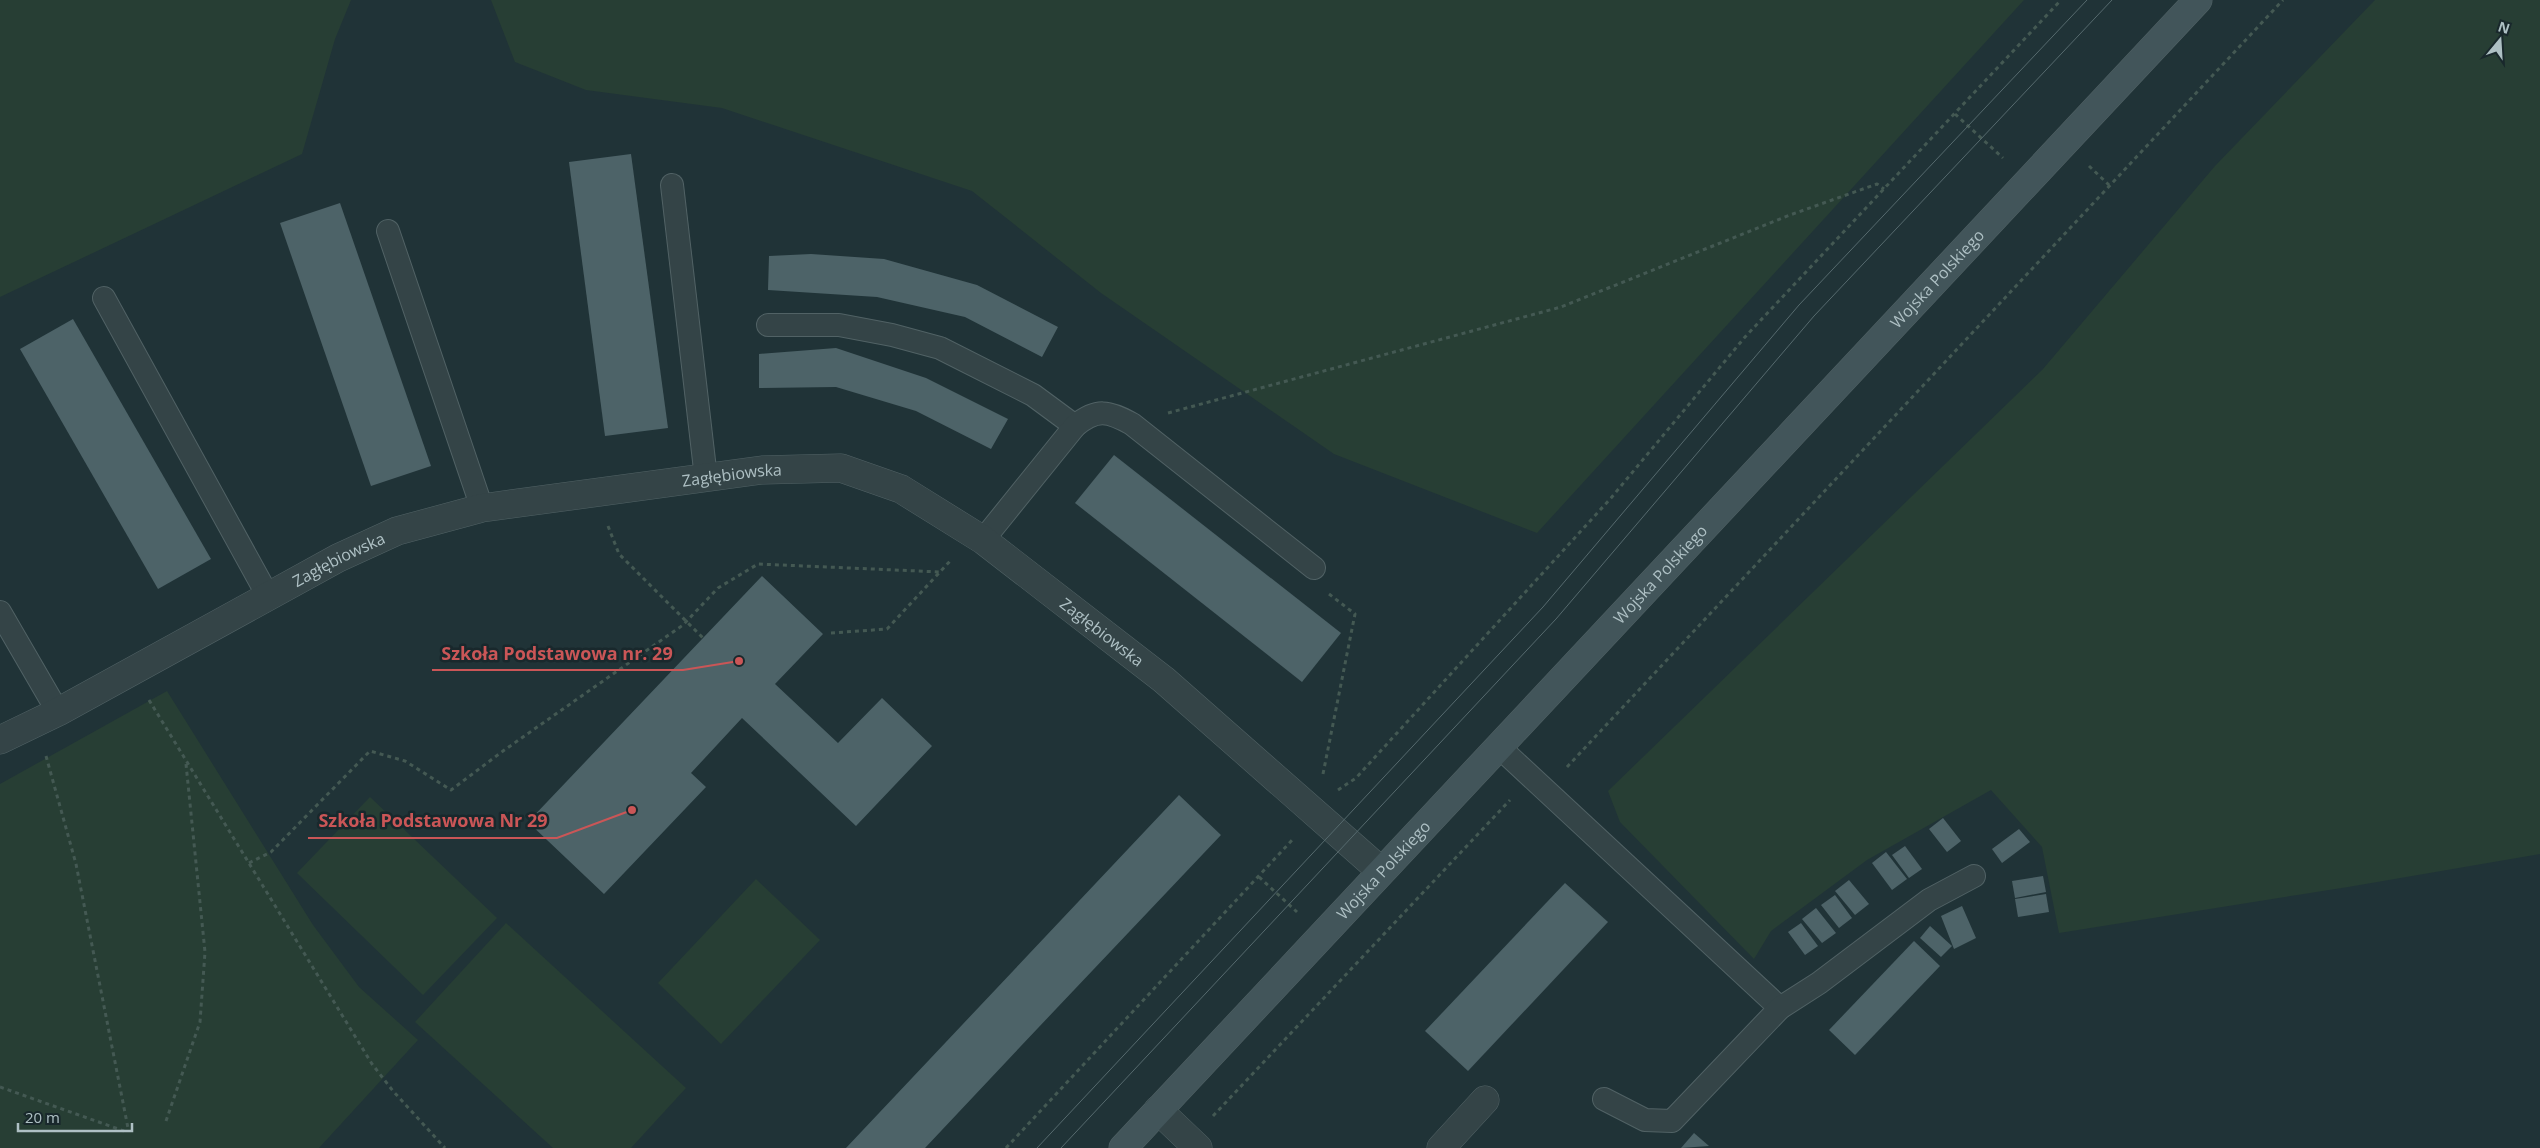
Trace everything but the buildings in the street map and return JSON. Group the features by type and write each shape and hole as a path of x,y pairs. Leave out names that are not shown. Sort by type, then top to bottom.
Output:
{"main road":[{"name":"Wojska Polskiego","path":"1123,1148 2198,0"}],"street":[{"name":"Zagłębiowska","path":"0,740 58,712 338,558 398,531 482,508 762,470 841,468 901,489 983,540 1325,802 1381,871"},
{"path":"1441,1148 1485,1100"},
{"path":"1158,1110 1195,1144"}],"lane":[{"path":"672,185 706,478"},
{"path":"388,231 482,508"},
{"path":"104,298 268,596"},
{"path":"768,325 839,325 892,335 940,348 1033,394 1075,426"},
{"path":"983,540 1075,426 1090,414 1112,413 1132,424 1314,568"},
{"path":"0,612 58,712"},
{"path":"1498,746 1780,1008"},
{"path":"1604,1099 1646,1120 1672,1121 1780,1008 1819,983 1929,900 1974,876"}],"path":[{"path":"1006,1148 1264,873 1325,802 1356,778 1584,528 1745,337 2062,0"},
{"path":"1564,770 2283,0"},
{"path":"1132,424 1196,404 1561,307 1790,215 1878,184 1884,189"},
{"path":"607,524 619,554 703,638"},
{"path":"831,633 887,629 941,572 954,555"},
{"path":"248,864 271,852 370,751 405,761 452,790 503,751 686,622 718,588 758,564 941,572"},
{"path":"1324,590 1355,614 1321,783 1325,802"},
{"path":"147,696 372,1064 392,1091 445,1148"},
{"path":"45,755 76,864 128,1128"},
{"path":"166,1121 200,1022 205,952 186,761"},
{"path":"1195,1144 1511,799"},
{"path":"0,1087 124,1131"}],"green space":[{"path":"0,0 351,0 335,39 302,154 0,297"},
{"path":"491,0 2024,0 1537,533 1334,454 1101,293 972,191 722,108 586,90 515,62"},
{"path":"2375,0 2540,0 2540,854 2059,933 2042,847 1991,790 1867,860 1771,931 1754,959 1620,822 1608,791 2043,369 2215,166"},
{"path":"167,691 313,925 359,987 418,1040 319,1148 0,1148 0,784"},
{"path":"370,797 497,918 423,995 297,873"},
{"path":"756,879 820,940 721,1044 658,983"},
{"path":"506,923 686,1088 631,1148 553,1148 415,1022"}],"tram line":[{"path":"1037,1148 1543,607 1799,305 2087,0"},
{"path":"1061,1148 1556,619 1814,316 2112,0"}],"place":[{"name":"Szkoła Podstawowa nr. 29","path":"739,661"},
{"name":"Szkoła Podstawowa Nr 29","path":"632,810"}]}
